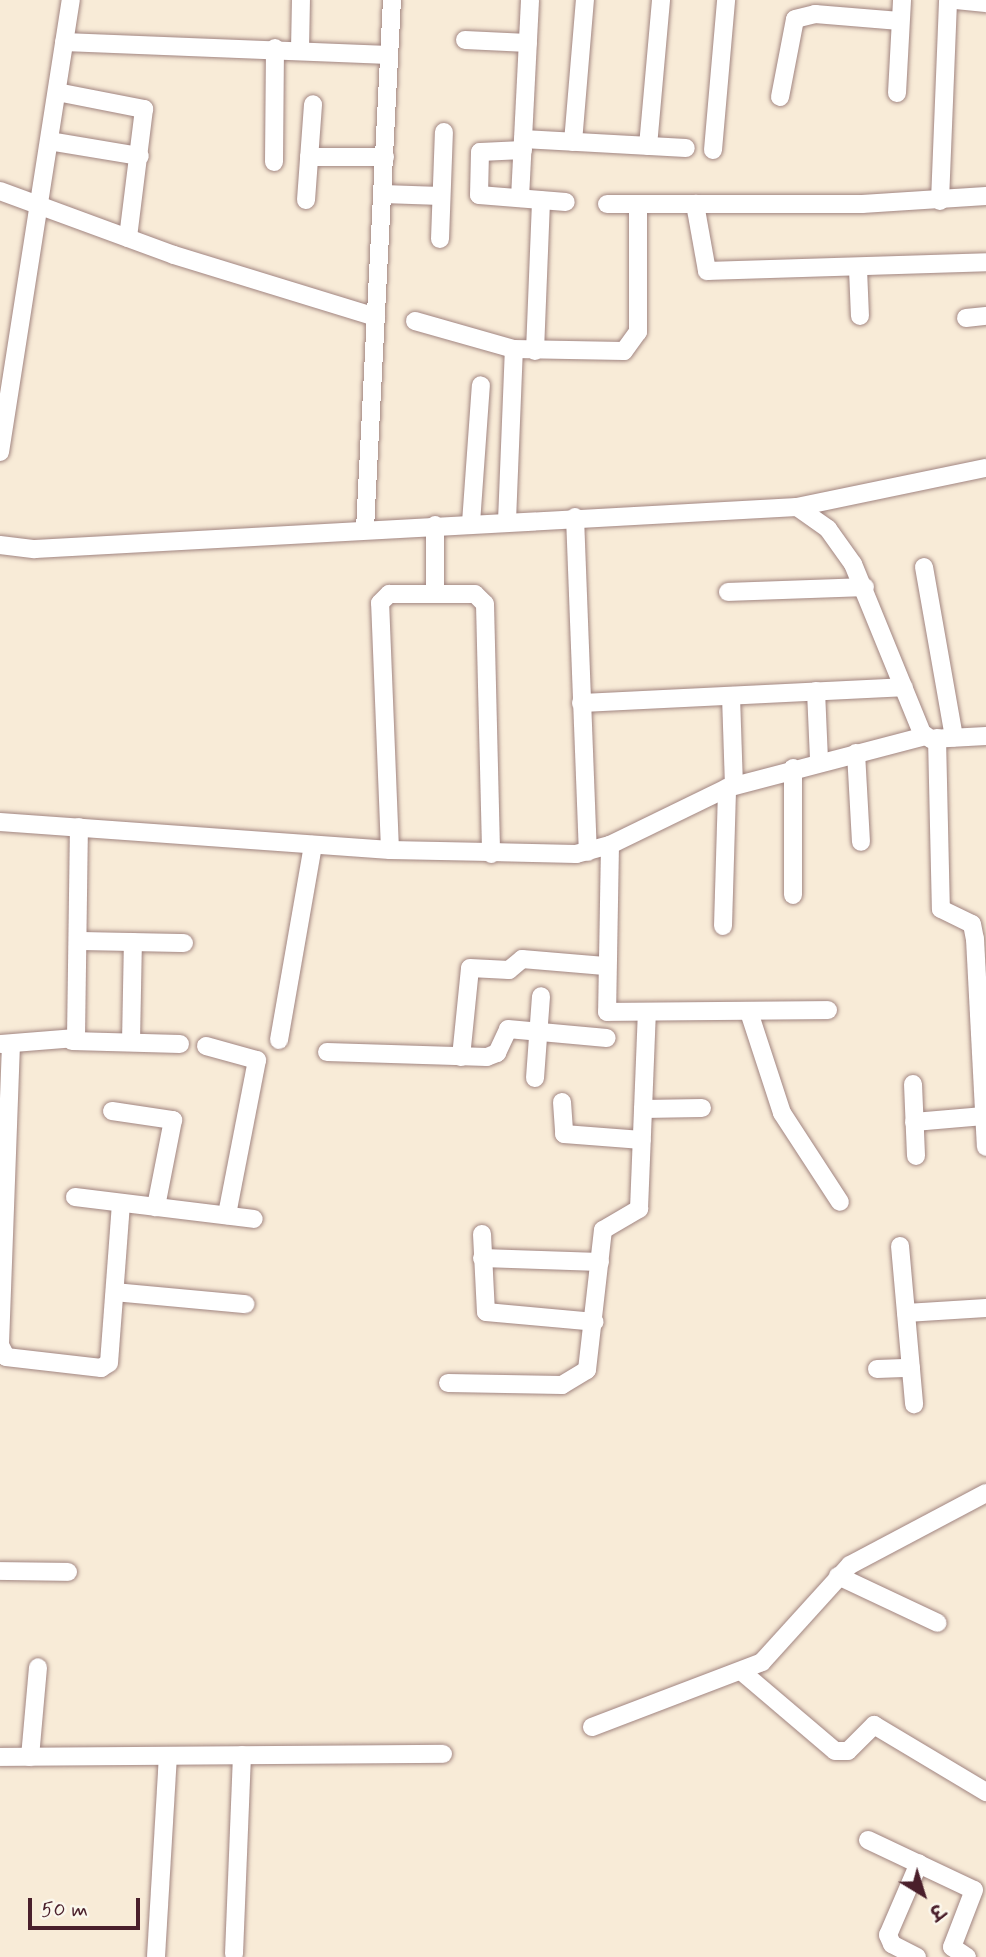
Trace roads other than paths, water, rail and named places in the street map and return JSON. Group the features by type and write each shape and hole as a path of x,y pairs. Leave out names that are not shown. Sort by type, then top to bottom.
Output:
{"street":[{"path":"0,452 71,0"},
{"path":"300,50 301,0"},
{"path":"365,529 392,0"},
{"path":"520,198 530,0"},
{"path":"573,142 584,0"},
{"path":"713,150 726,0"},
{"path":"897,93 902,0"},
{"path":"940,201 948,0"},
{"path":"956,0 986,3"},
{"path":"648,146 656,1"},
{"path":"780,97 795,19 816,14 900,21"},
{"path":"465,40 528,43"},
{"path":"64,42 275,48 389,55"},
{"path":"274,162 275,48"},
{"path":"57,92 140,106 146,115 128,238"},
{"path":"306,200 313,104"},
{"path":"440,239 444,132"},
{"path":"49,141 140,156"},
{"path":"566,202 479,195 478,156 523,145 573,142 686,148"},
{"path":"309,157 385,156"},
{"path":"0,191 128,238 376,317"},
{"path":"383,194 441,196"},
{"path":"607,204 940,201 986,196"},
{"path":"535,351 541,200"},
{"path":"415,321 514,349 535,351 612,352 636,340 638,204"},
{"path":"695,204 707,271 858,269 986,262"},
{"path":"858,269 860,316"},
{"path":"966,318 986,316"},
{"path":"508,520 514,349"},
{"path":"471,523 481,385"},
{"path":"0,545 35,549 508,520 797,507 986,468"},
{"path":"797,507 828,529 865,587 904,687 939,737"},
{"path":"575,517 588,852"},
{"path":"435,525 435,594"},
{"path":"924,567 939,737 941,909 974,930 986,1147"},
{"path":"728,592 865,587"},
{"path":"390,850 380,603 388,594 435,594 485,599 491,854"},
{"path":"581,703 904,687"},
{"path":"816,691 819,761"},
{"path":"723,926 730,787 731,696"},
{"path":"0,822 390,850 491,854 588,852 610,845 730,787 793,768 939,737 986,736"},
{"path":"856,753 861,842"},
{"path":"793,768 793,895"},
{"path":"72,1041 78,941 79,827"},
{"path":"279,1040 313,845"},
{"path":"610,845 604,1009 648,1013 828,1010"},
{"path":"78,941 184,943"},
{"path":"131,1042 133,942"},
{"path":"461,1056 470,968 509,970 522,959 605,966"},
{"path":"535,1078 541,996"},
{"path":"750,1012 782,1113 840,1202"},
{"path":"448,1383 572,1383 587,1370 607,1225 639,1209 648,1013"},
{"path":"327,1052 493,1056 508,1029 607,1038"},
{"path":"121,1203 115,1292 106,1367 14,1360 2,1352 6,1044 72,1041 180,1044"},
{"path":"206,1046 257,1060 227,1215"},
{"path":"913,1084 916,1156"},
{"path":"562,1102 564,1134 642,1140"},
{"path":"643,1109 702,1108"},
{"path":"112,1111 173,1120 156,1207"},
{"path":"914,1122 984,1116"},
{"path":"75,1197 254,1219"},
{"path":"482,1234 486,1312 595,1322"},
{"path":"900,1246 914,1404"},
{"path":"482,1258 600,1262"},
{"path":"115,1292 245,1304"},
{"path":"906,1313 986,1308"},
{"path":"877,1368 911,1368"},
{"path":"592,1727 741,1671 772,1654 838,1576 863,1556 986,1493"},
{"path":"0,1571 68,1572"},
{"path":"838,1576 937,1623"},
{"path":"30,1757 38,1667"},
{"path":"741,1671 835,1751 848,1752 874,1725 986,1792"},
{"path":"0,1757 443,1754"},
{"path":"156,1957 168,1755"},
{"path":"234,1954 242,1755"},
{"path":"868,1840 974,1890 952,1947 967,1957"},
{"path":"917,1957 888,1939 919,1863"}]}
